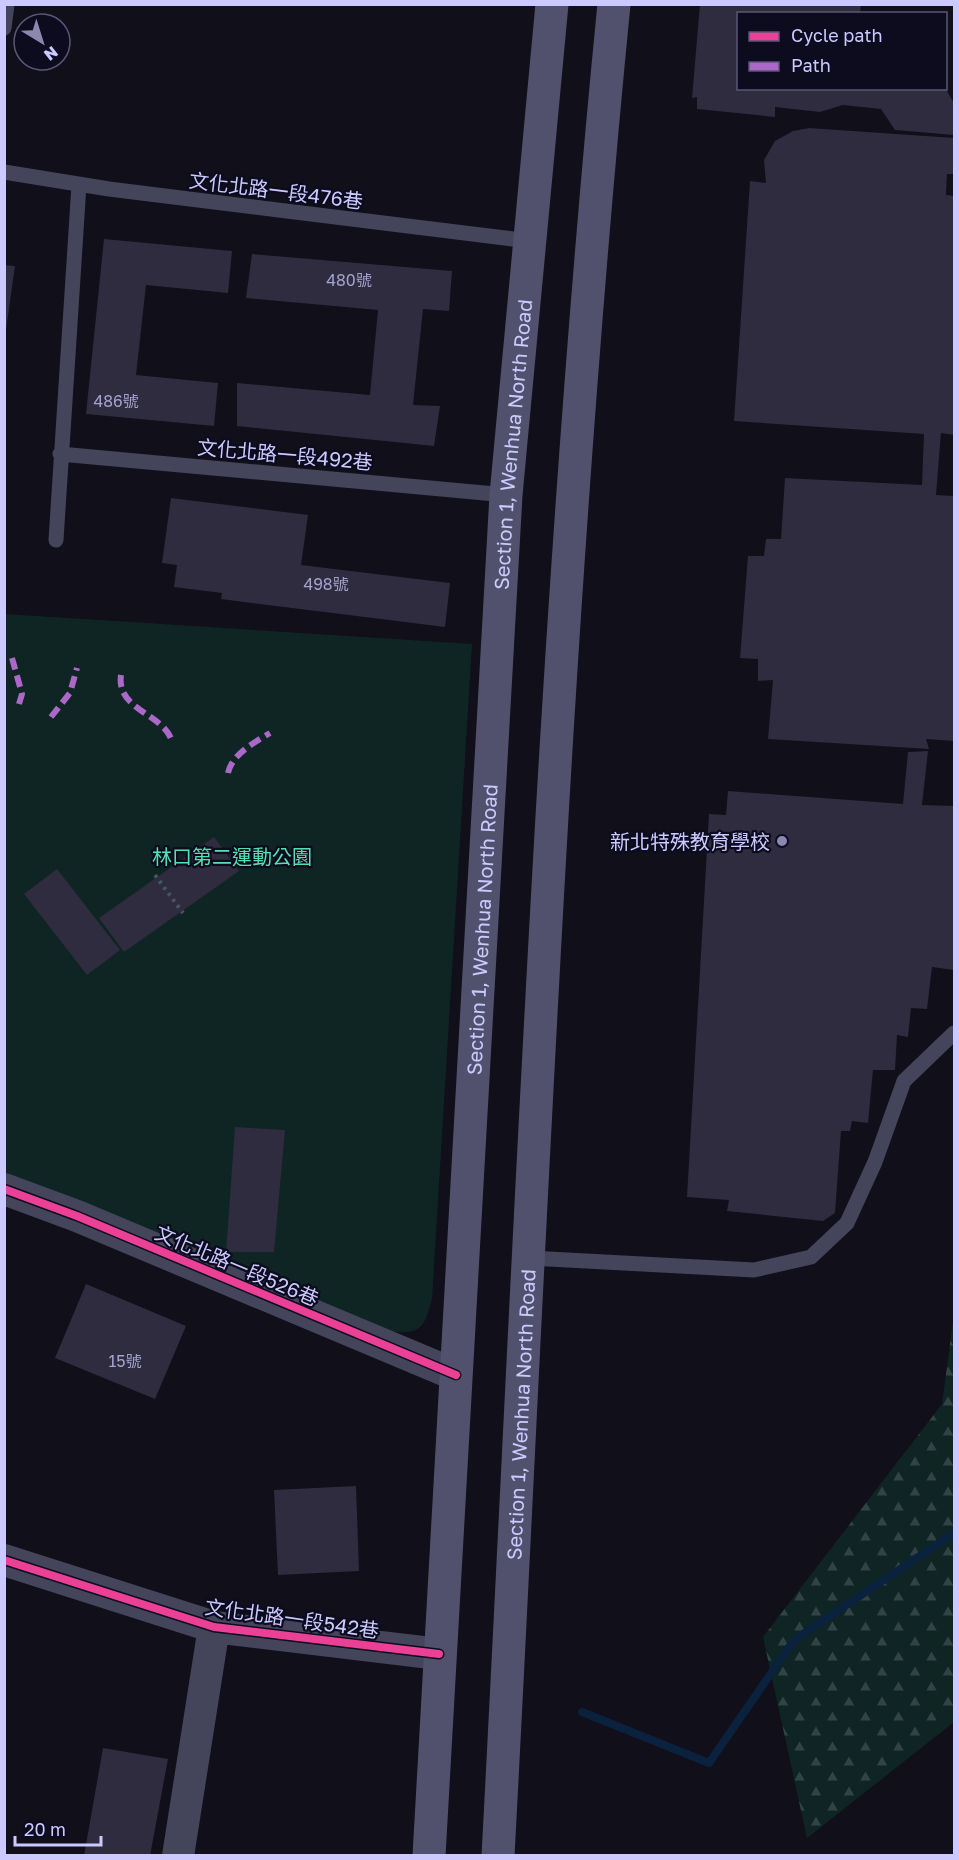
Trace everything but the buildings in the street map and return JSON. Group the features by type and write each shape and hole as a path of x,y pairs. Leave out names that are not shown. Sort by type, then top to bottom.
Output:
{"main road":[{"name":"Section 1, Wenhua North Road","path":"429,1856 506,495 552,4"},
{"name":"Section 1, Wenhua North Road","path":"498,1856 560,662 590,249 614,4"}],"street":[{"name":"文化北路一段526巷","path":"4,1189 77,1216 456,1375"},
{"name":"文化北路一段542巷","path":"4,1560 214,1627 439,1654"},
{"path":"178,1856 214,1627"}],"lane":[{"path":"4,28 7,4"},
{"name":"文化北路一段476巷","path":"11,174 79,185 529,242"},
{"path":"56,540 79,185"},
{"name":"文化北路一段492巷","path":"60,454 506,495"},
{"path":"530,1258 754,1270 811,1257 847,1223 875,1162 904,1081 954,1033"}],"path":[{"path":"155,875 183,913"}],"green space":[{"name":"林口第二運動公園","path":"5,614 472,644 432,1299 424,1322 415,1330 390,1331 5,1175"},
{"path":"954,1314 954,1722 807,1838 763,1637 942,1404"}],"waterway":[{"path":"582,1712 709,1763 794,1640 954,1533"}],"marked path":[{"path":"12,658 22,694 19,704"},
{"path":"51,717 70,693 77,668"},
{"path":"121,675 121,687 126,696 160,724 172,741"},
{"path":"228,773 239,754 270,733"}],"cycle path":[{"path":"4,1189 77,1216 456,1375"},
{"path":"4,1560 214,1627 439,1654"}],"place":[{"name":"新北特殊教育學校","path":"782,841"}]}
